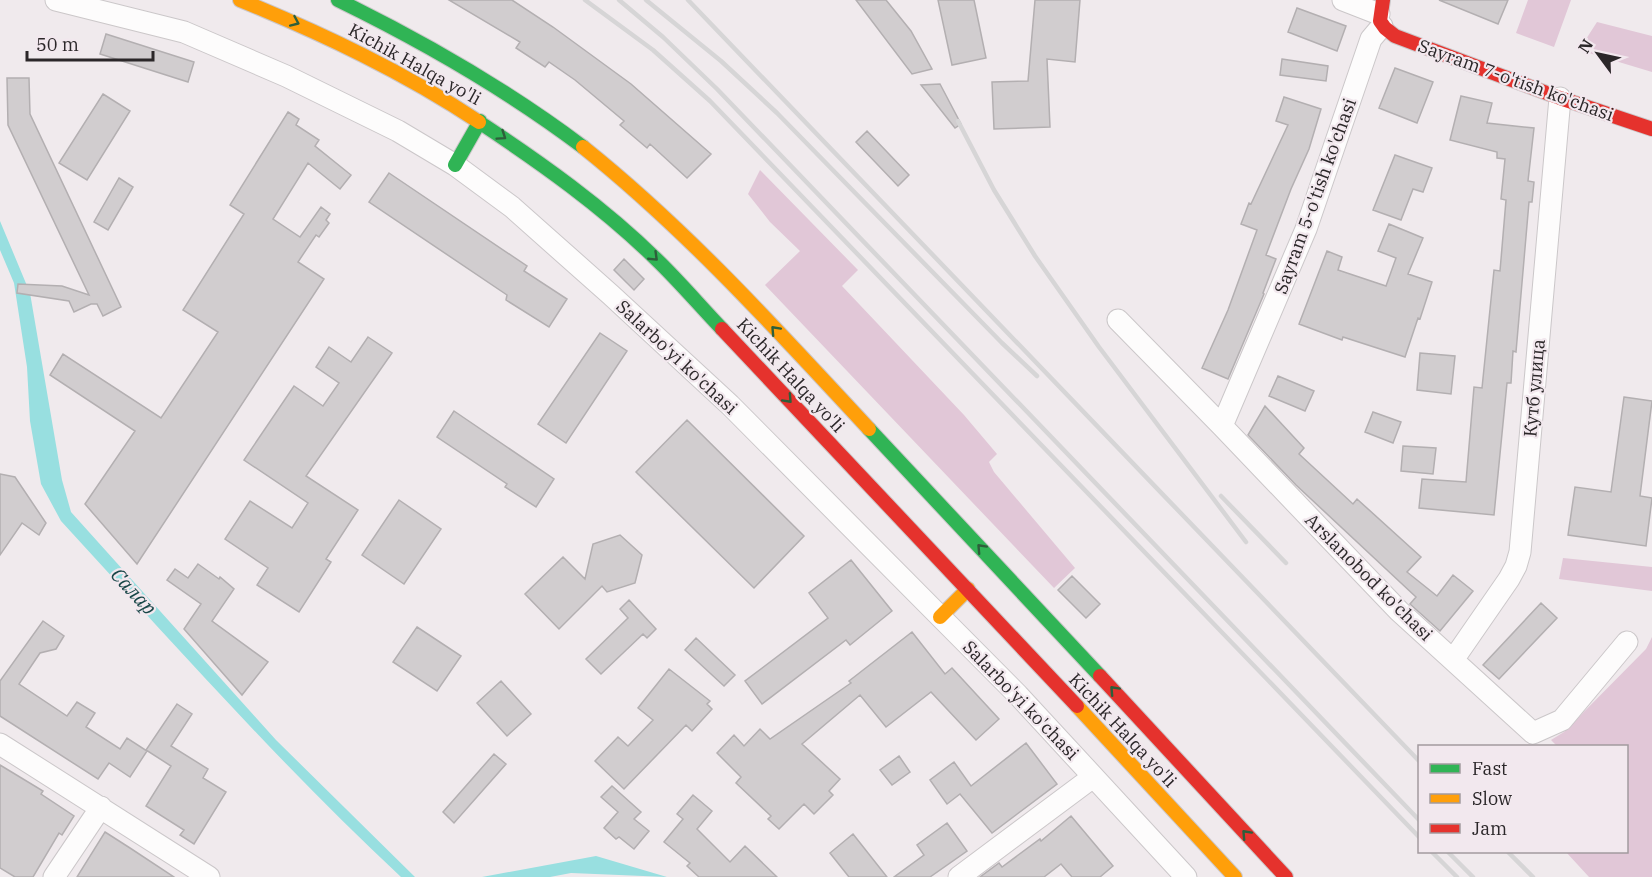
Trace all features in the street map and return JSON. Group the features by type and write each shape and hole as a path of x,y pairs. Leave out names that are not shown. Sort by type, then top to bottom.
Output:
{"main road":[{"name":"Kichik Halqa yo'li","path":"240,0 378,60 480,121 582,194 656,259 968,589 1235,877"},
{"name":"Kichik Halqa yo'li","path":"338,0 395,29 504,91 582,147 670,222 739,291 1076,648 1286,877"},
{"name":"Sayram 7-o'tish ko'chasi","path":"1381,13 1395,36 1560,98 1652,129"},
{"path":"455,165 480,121"},
{"path":"940,617 968,589"}],"street":[{"name":"Salarbo'yi ko'chasi","path":"56,0 184,32 246,58 388,126 455,165 512,207 721,397 1018,695 1186,877"},
{"name":"Sayram 7-o'tish ko'chasi","path":"1343,0 1381,13"},
{"name":"Sayram 5-o'tish ko'chasi","path":"1222,426 1306,229 1381,13"},
{"name":"Кутб улица","path":"1453,660 1509,579 1520,552 1560,98"},
{"name":"Arslanobod ko'chasi","path":"1118,320 1399,611 1533,733 1562,720 1627,642"},
{"path":"0,744 209,877"},
{"path":"959,877 1093,777"},
{"path":"54,877 101,807"}],"shaded area":[{"path":"1528,0 1571,0 1554,47 1516,33"},
{"path":"1597,22 1652,36 1652,72 1579,50"},
{"path":"760,170 858,270 842,286 964,415 997,454 989,462 994,472 1075,568 1054,588 765,285 800,251 770,222 748,194"},
{"path":"1563,558 1652,567 1652,591 1559,579"},
{"path":"1652,637 1652,877 1589,877 1567,853 1628,853 1628,745 1556,745 1551,740 1564,732 1646,649"}],"water":[{"name":"Салар","path":"0,221 30,293 62,480 71,512 276,740 415,877 401,877 356,835 228,702 61,521 41,484 30,421 27,367 14,283 0,250"},
{"path":"596,856 667,877 571,873 550,877 482,877"}],"building":[{"path":"449,0 512,0 631,84 711,154 687,178 650,144 647,148 620,125 624,121 575,80 549,62 545,67 516,48 520,42"},
{"path":"856,0 886,0 911,31 932,69 912,74"},
{"path":"938,0 974,0 986,58 952,65"},
{"path":"1035,0 1080,0 1075,62 1047,59 1050,127 994,129 992,82 1028,81"},
{"path":"1439,0 1508,0 1498,24"},
{"path":"1297,8 1346,26 1337,51 1288,32"},
{"path":"106,34 194,62 188,82 100,54"},
{"path":"1282,59 1328,66 1326,81 1280,75"},
{"path":"1395,68 1433,82 1417,123 1379,108"},
{"path":"7,78 29,78 30,114 121,307 103,316 97,304 91,304 74,312 69,301 17,293 18,284 62,286 89,295 8,125"},
{"path":"940,84 961,124 955,128 921,85"},
{"path":"103,94 130,111 87,180 59,163"},
{"path":"1461,96 1492,103 1487,123 1534,128 1528,181 1534,182 1532,202 1529,202 1516,352 1513,351 1511,383 1507,383 1494,515 1419,508 1422,479 1466,482 1474,387 1482,388 1494,270 1500,271 1506,200 1501,199 1505,159 1497,158 1497,152 1450,140"},
{"path":"1284,97 1321,109 1309,149 1266,255 1276,259 1264,294 1228,379 1202,368 1228,310 1257,230 1241,224 1288,125 1276,121"},
{"path":"288,112 299,119 296,125 319,140 315,146 351,175 340,189 308,163 273,219 300,237 321,207 330,214 326,220 329,223 319,237 316,235 298,262 324,279 137,564 85,504 135,431 50,375 63,354 161,418 218,332 183,310 244,214 230,205"},
{"path":"867,131 909,175 898,186 856,142"},
{"path":"1395,155 1432,168 1423,192 1413,189 1401,220 1373,210"},
{"path":"389,173 527,266 524,271 567,299 549,327 506,300 507,295 369,202"},
{"path":"119,178 133,187 108,230 94,222"},
{"path":"1389,224 1423,238 1408,274 1432,282 1405,357 1343,337 1342,340 1299,324 1327,251 1342,257 1338,270 1386,286 1396,258 1378,251"},
{"path":"624,259 644,279 634,290 614,270"},
{"path":"600,333 627,351 566,443 538,424"},
{"path":"368,337 392,353 306,476 358,510 326,559 331,562 299,612 257,585 268,568 225,539 250,501 292,528 308,503 244,460 294,386 323,406 339,383 316,367 329,347 351,362"},
{"path":"1420,353 1455,356 1451,394 1417,390"},
{"path":"1278,376 1314,391 1305,411 1269,396"},
{"path":"1624,397 1652,401 1640,496 1652,498 1646,546 1568,535 1575,487 1611,492"},
{"path":"1265,406 1304,448 1299,454 1353,504 1357,499 1421,557 1407,572 1437,596 1453,575 1473,591 1440,631 1410,604 1416,597 1296,485 1248,435"},
{"path":"454,411 554,479 536,507 505,487 507,484 437,437"},
{"path":"1373,412 1401,422 1393,443 1365,432"},
{"path":"687,420 804,536 754,588 636,472"},
{"path":"1403,446 1436,448 1433,474 1401,471"},
{"path":"0,474 15,477 46,523 39,535 22,523 0,555"},
{"path":"399,500 441,529 404,584 362,555"},
{"path":"620,535 642,555 635,583 607,592 602,586 559,629 525,594 563,557 585,579 593,544"},
{"path":"851,560 892,611 850,645 846,640 762,704 745,681 828,618 809,593"},
{"path":"198,564 219,579 220,577 234,589 212,621 268,662 242,695 184,629 201,604 167,580 175,569 188,578"},
{"path":"1072,576 1100,604 1086,618 1058,590"},
{"path":"629,600 656,629 647,638 643,634 601,674 586,659 628,618 620,609"},
{"path":"1541,603 1557,618 1499,679 1483,665"},
{"path":"43,621 64,636 56,649 40,653 19,684 67,716 77,702 95,713 86,727 120,749 127,738 147,751 130,777 109,763 98,779 0,716 0,681"},
{"path":"417,627 461,656 437,691 393,662"},
{"path":"912,632 945,674 952,668 999,719 976,740 931,692 886,727 860,695 802,744 840,779 829,791 833,795 814,814 804,804 779,829 768,819 771,816 736,783 741,777 717,753 734,735 744,746 760,729 770,739 851,683 849,681"},
{"path":"696,638 735,675 724,686 685,650"},
{"path":"669,669 710,701 707,704 712,709 692,731 686,725 624,789 595,761 618,737 628,746 653,720 638,708"},
{"path":"501,681 531,714 507,736 477,703"},
{"path":"177,704 192,714 171,746 208,769 203,778 226,792 194,844 180,835 184,830 146,806 171,766 146,750"},
{"path":"1026,743 1057,784 992,833 960,794 947,804 930,780 954,762 971,786"},
{"path":"494,754 506,764 454,823 443,812"},
{"path":"899,756 910,772 892,785 880,770"},
{"path":"0,765 43,791 41,794 74,816 62,835 59,833 33,877 15,877 0,868"},
{"path":"612,786 641,812 634,819 649,831 634,849 619,837 616,839 604,828 618,812 601,797"},
{"path":"693,795 712,811 697,829 730,862 745,846 777,877 699,877 687,866 690,863 664,842 683,819 677,814"},
{"path":"1071,816 1113,866 1100,877 1072,877 1061,864 1044,877 980,877 999,863 1002,867 1040,839 1041,841"},
{"path":"947,823 967,851 930,877 894,877 924,855 917,845"},
{"path":"105,832 130,848 174,877 77,877"},
{"path":"853,834 887,877 849,877 830,853"}],"railway":[{"path":"585,0 653,50 710,101 1418,836"},
{"path":"619,0 663,37 717,89 1418,819"},
{"path":"646,0 721,61 777,113 1037,376"},
{"path":"688,0 1418,760"},
{"path":"958,121 994,190 1035,256 1099,347 1246,542"},
{"path":"1221,496 1286,563"},
{"path":"1433,853 1457,877"},
{"path":"1449,853 1473,877"},
{"path":"1509,853 1533,877"}],"traffic: fast":[{"path":"338,0 464,68 524,105 583,147"},
{"path":"455,165 480,121"},
{"path":"479,122 548,170 615,221 665,267 722,329"},
{"path":"869,429 1100,676"}],"traffic: slow":[{"path":"240,0 302,26 392,70 479,122"},
{"path":"583,147 622,179 696,247 869,429"},
{"path":"940,617 968,589"},
{"path":"1077,706 1235,877"}],"traffic: jam":[{"path":"1383,0 1380,21 1395,36 1560,98 1652,129"},
{"path":"722,329 1077,706"},
{"path":"1100,676 1286,877"}]}
